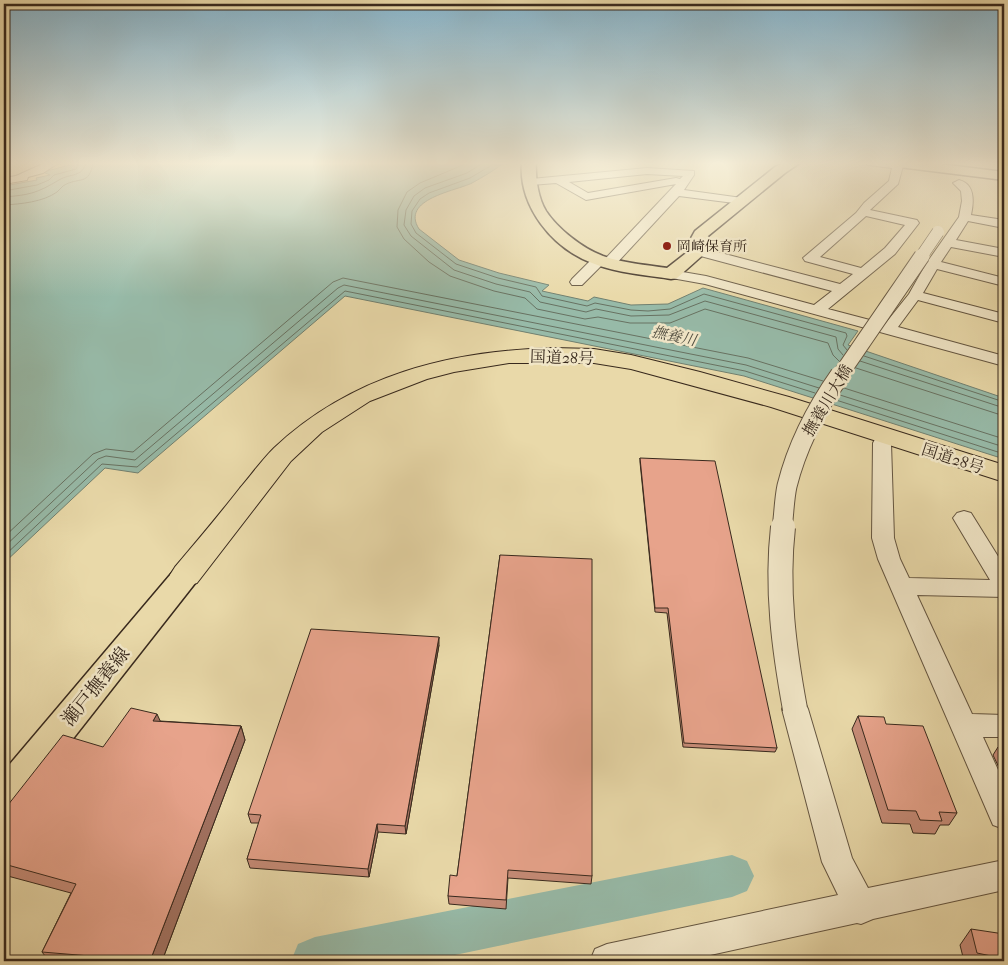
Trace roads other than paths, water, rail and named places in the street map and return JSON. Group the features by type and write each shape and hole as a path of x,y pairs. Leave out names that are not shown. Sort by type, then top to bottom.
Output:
{"highway":[{"name":"国道28号","path":"186,575 282,455 313,426 362,396 419,374 453,365 509,356 553,354 594,356 631,362 692,376 780,402 1004,474"}],"main road":[{"path":"537,207 542,216 587,255 604,261 671,274 698,251 698,240 701,234 736,207"},
{"name":"瀬戸撫養線","path":"4,798 186,575"}],"street":[{"path":"577,282 604,261 660,207"},
{"path":"862,272 810,258 864,212 867,207"},
{"path":"889,329 915,295 933,264 944,232 965,217 967,207"},
{"path":"817,310 890,251 914,223 864,212"},
{"path":"965,217 1004,224"},
{"path":"944,232 1004,253"},
{"name":"撫養川大橋","path":"861,908 838,862 795,709 783,642 780,584 781,541 787,487 800,446 822,402 944,232"},
{"path":"698,251 842,289"},
{"path":"933,264 1004,282"},
{"path":"671,274 706,280 1004,361"},
{"path":"915,295 1004,319"},
{"path":"886,436 882,444 883,538 901,586 962,725 1004,814"},
{"path":"964,518 1004,585"},
{"path":"901,586 1004,589"},
{"path":"962,725 1004,726"},
{"path":"607,961 861,908 1004,875"}],"water":[{"name":"撫養川","path":"4,207 420,207 415,219 419,229 459,260 499,273 549,285 542,291 588,301 594,297 631,305 668,304 703,288 858,331 848,345 1004,398 1004,459 744,376 345,296 138,473 105,468 4,563"}],"waterway":[{"path":"315,961 732,876"}],"place":[{"name":"岡崎保育所","path":"667,246"}]}
